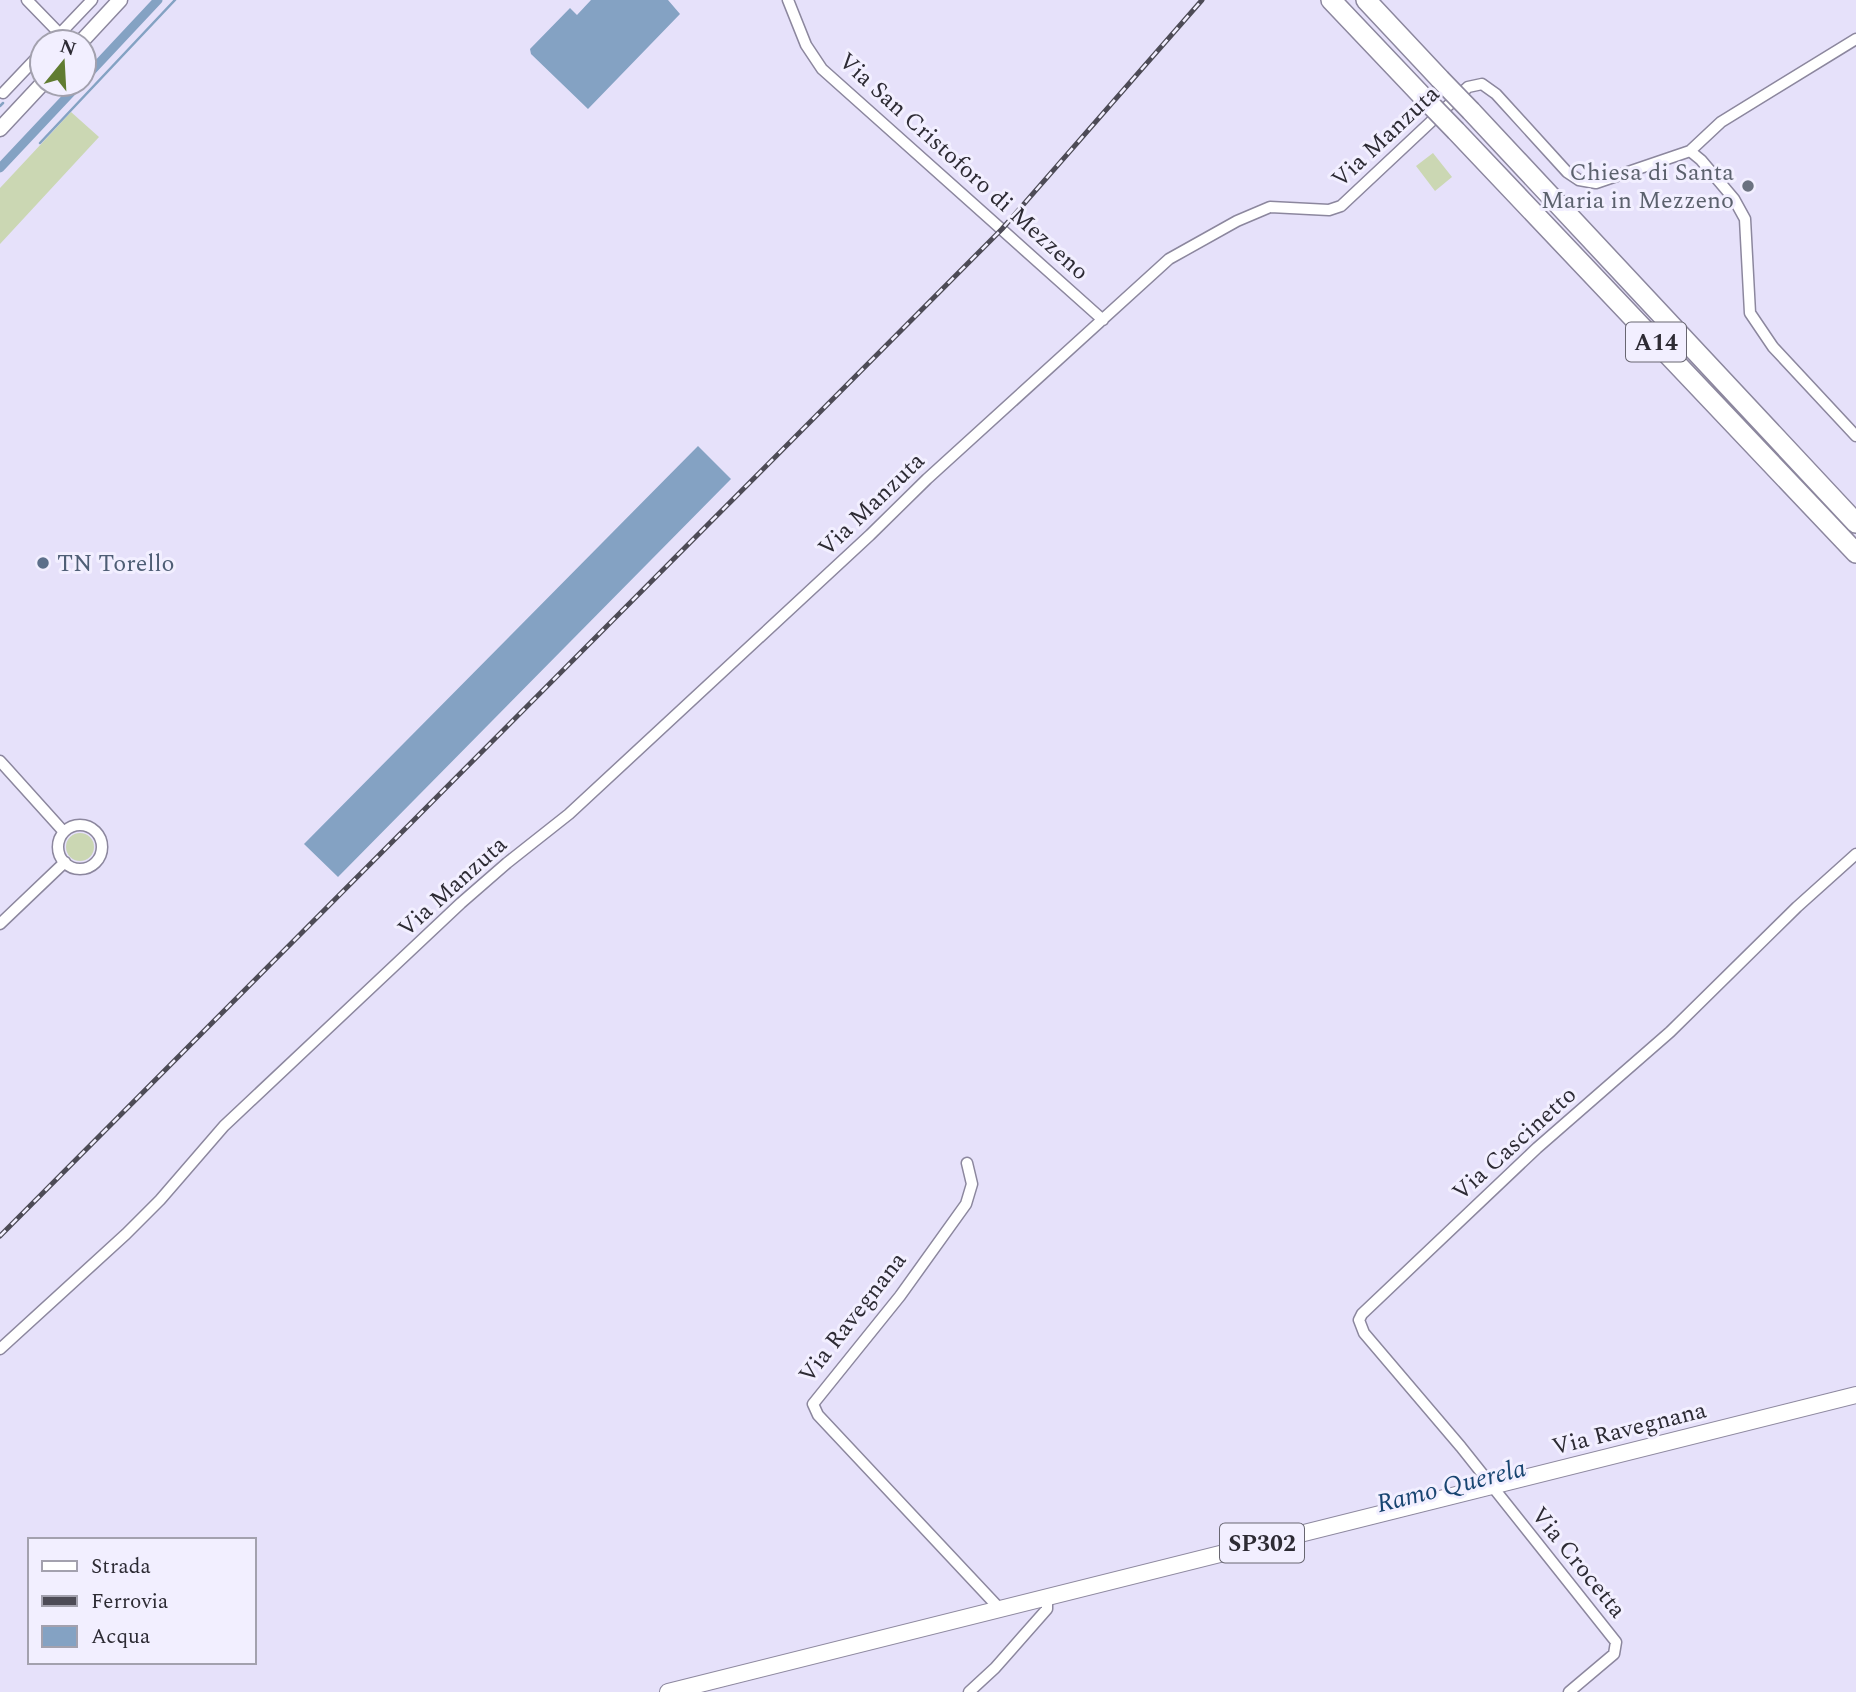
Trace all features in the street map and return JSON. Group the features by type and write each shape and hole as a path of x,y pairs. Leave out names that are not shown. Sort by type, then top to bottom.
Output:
{"highway":[{"name":"A14","path":"1331,0 1856,553"},
{"name":"A14","path":"1366,0 1856,523"}],"main road":[{"path":"94,28 118,0"},
{"path":"0,129 29,98"},
{"name":"Via Ravegnana","path":"668,1692 1856,1395"}],"street":[{"path":"27,0 48,28"},
{"path":"65,28 92,0"},
{"name":"Via San Cristoforo di Mezzeno","path":"788,0 806,45 822,69 1103,320"},
{"name":"Via Manzuta","path":"0,1349 126,1234 224,1126 461,903 569,814 927,479 1169,259 1237,221 1270,207 1329,210 1341,206 1468,87 1482,84 1496,93 1567,172 1579,180 1596,183 1690,151 1721,122 1856,39"},
{"path":"3,93 28,67"},
{"path":"1690,151 1734,199 1745,219 1750,313 1773,347 1856,436"},
{"path":"0,761 64,832"},
{"path":"76,825 90,828 100,838 102,845 98,859 88,867 76,868 65,862 58,851 64,832 76,825"},
{"name":"Via Cascinetto","path":"1490,1486 1461,1447 1364,1333 1359,1320 1537,1148 1670,1032 1856,854"},
{"path":"0,923 65,862"},
{"name":"Via Ravegnana","path":"967,1163 972,1184 966,1204 900,1296 813,1404 818,1415 1000,1609"},
{"name":"Via Crocetta","path":"1490,1486 1616,1642 1614,1654 1569,1692"},
{"path":"969,1692 995,1668 1046,1609 1047,1597"}],"green space":[{"path":"71,112 99,137 0,244 0,188"},
{"path":"1433,153 1452,177 1435,191 1416,166"},
{"path":"80,833 90,837 94,847 90,857 80,861 70,857 66,847 70,837"}],"water":[{"path":"591,0 668,0 680,14 588,109 531,54 530,49 570,8 577,15"},
{"path":"698,446 731,479 338,877 304,844"}],"waterway":[{"path":"98,64 158,0"},
{"path":"40,143 175,0"},
{"path":"0,168 66,98"},
{"path":"0,106 3,103"}],"railway":[{"path":"0,1236 1002,229 1202,0"}],"place":[{"name":"Chiesa di Santa Maria in Mezzeno","path":"1748,186"},
{"name":"TN Torello","path":"43,563"}],"water label":[{"name":"Ramo Querela","path":"1451,1485"}]}
